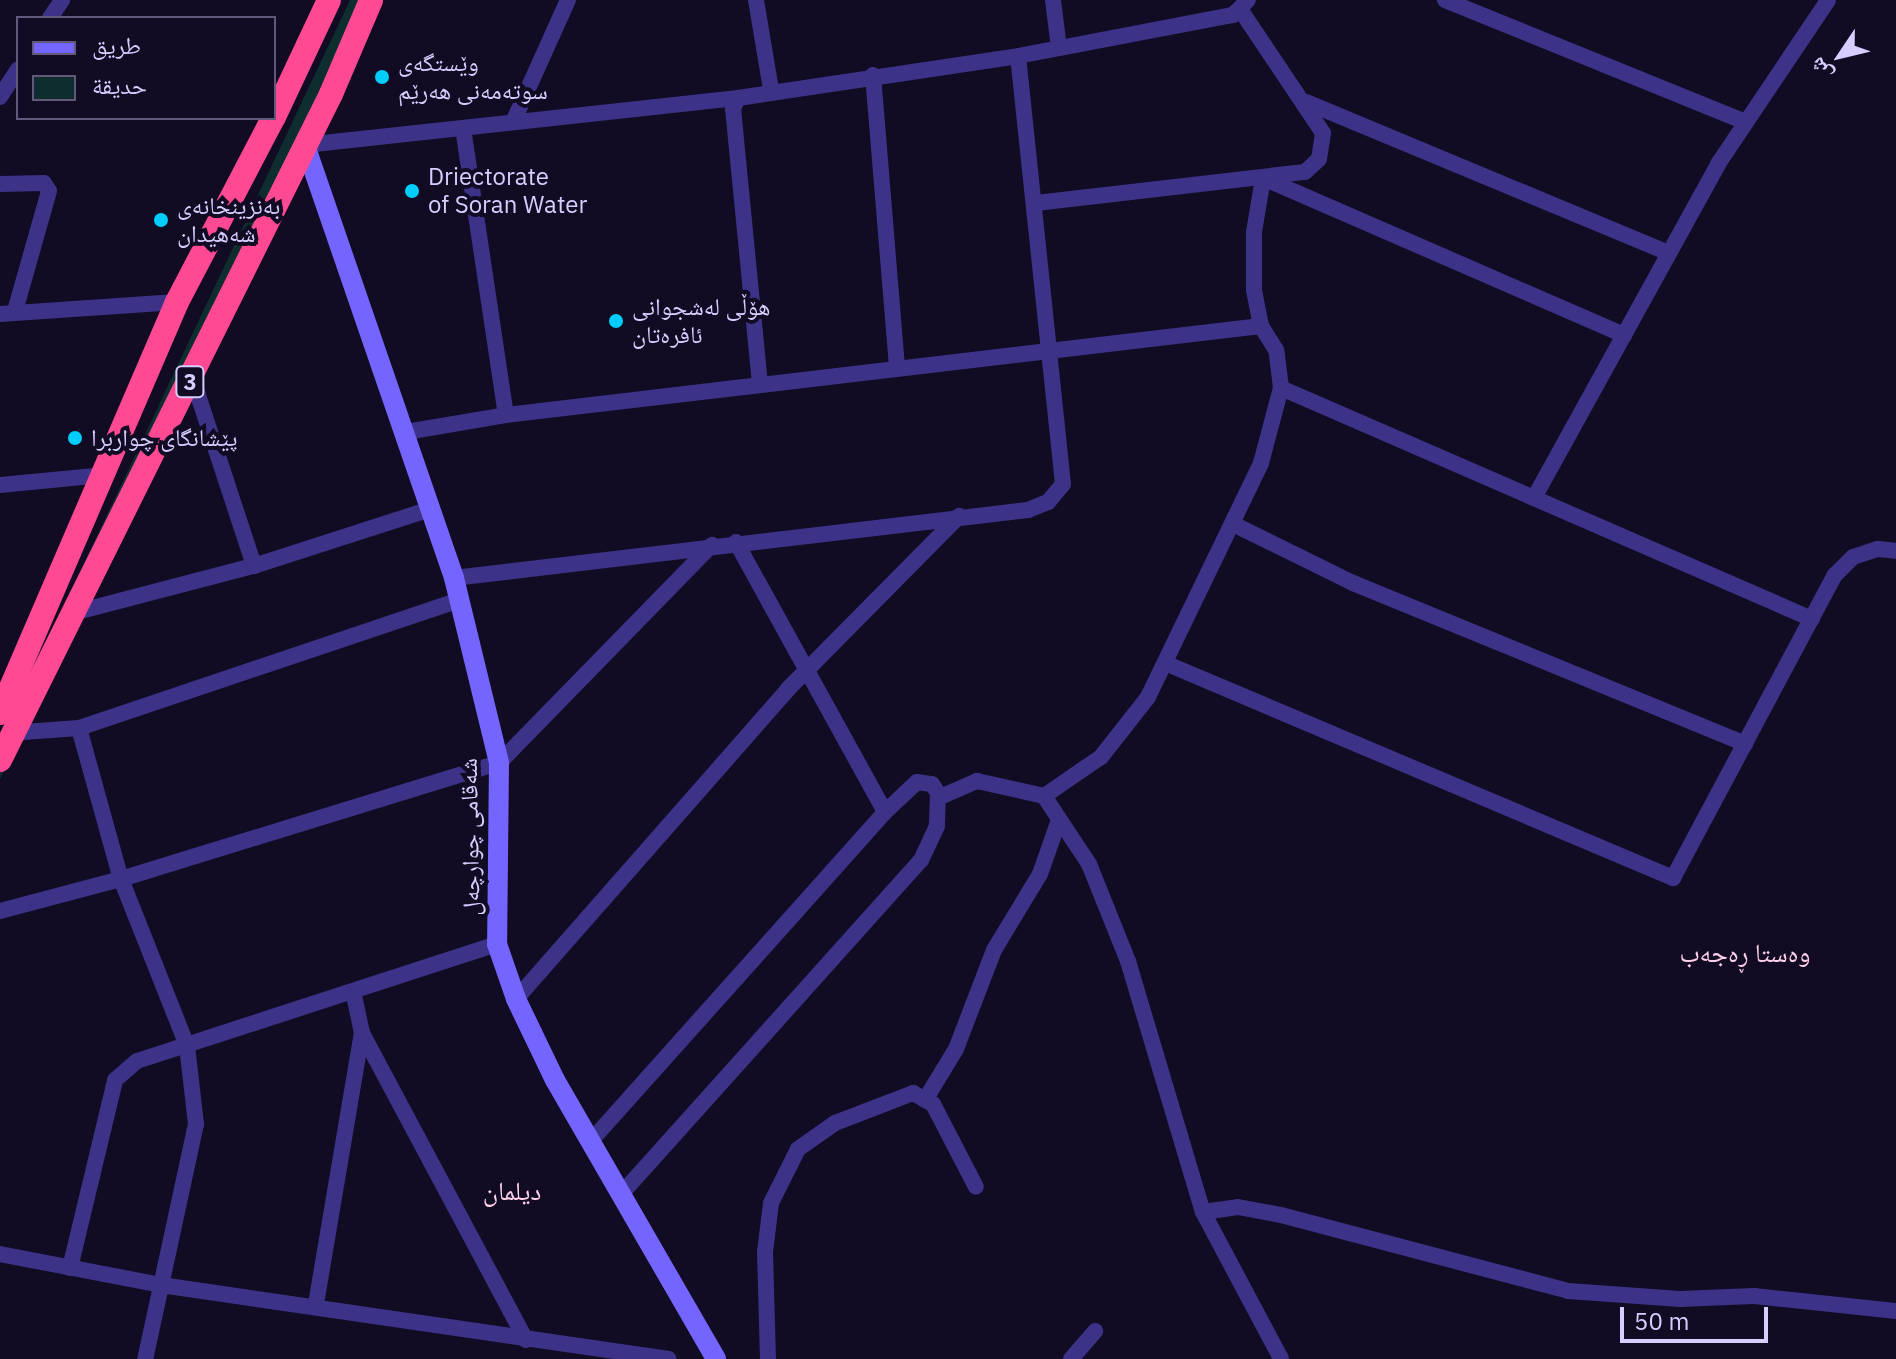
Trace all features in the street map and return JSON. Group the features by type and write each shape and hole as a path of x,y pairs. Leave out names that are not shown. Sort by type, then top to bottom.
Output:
{"highway":[{"name":"3","path":"276,113 329,0"},
{"name":"3","path":"5,723 73,613 305,145 371,0"},
{"name":"3","path":"0,760 5,723 103,475 177,302 272,120"}],"main road":[{"name":"شەقامی چوارچەل","path":"305,145 454,578 499,763 497,944 516,999 590,1142 716,1359"}],"street":[{"path":"514,120 568,0"},
{"path":"756,0 771,90"},
{"path":"1053,0 1059,48"},
{"path":"1445,0 1746,122"},
{"path":"1534,498 1669,253 1746,122 1828,0"},
{"path":"305,145 738,98 771,90 1018,56 1233,15 1244,5 1323,133 1319,159 1305,172 1036,203"},
{"path":"454,578 736,542 1028,510 1048,502 1063,484 1053,348 1018,56"},
{"path":"0,97 16,72"},
{"path":"873,75 897,367"},
{"path":"738,98 733,108 760,384"},
{"path":"1306,102 1669,253"},
{"path":"463,128 506,415"},
{"path":"1044,796 1101,757 1148,697 1261,463 1281,388 1276,350 1261,326 1254,290 1254,232 1263,178"},
{"path":"1263,178 1624,335"},
{"path":"0,184 40,183 49,188 7,313 177,302"},
{"path":"406,432 506,415 1053,348 1261,326"},
{"path":"192,377 254,566"},
{"path":"1281,388 1812,619"},
{"path":"0,485 103,475"},
{"path":"73,613 254,566 431,509"},
{"path":"516,999 804,672 959,516"},
{"path":"1233,524 1353,583 1745,744"},
{"path":"736,542 804,672 885,812"},
{"path":"0,911 121,879 499,763 712,545"},
{"path":"1165,663 1673,878 1835,575 1853,557 1878,549 1896,551"},
{"path":"5,723 79,728 459,600"},
{"path":"79,728 121,879 187,1046 196,1124 145,1359"},
{"path":"590,1142 885,812 922,781 932,784 938,798 937,826 921,860 622,1193"},
{"path":"938,798 977,781 1044,796 1089,864 1138,987 1203,1212 1281,1359"},
{"path":"925,1100 956,1049 994,950 1040,874 1059,820"},
{"path":"70,1268 115,1080 137,1061 354,994 497,944"},
{"path":"354,994 362,1033 526,1340"},
{"path":"316,1304 362,1033"},
{"path":"768,1359 765,1252 771,1203 798,1149 835,1123 913,1093 933,1104 976,1187"},
{"path":"1203,1212 1238,1207 1281,1215 1568,1291 1650,1299 1754,1296 1896,1311"},
{"path":"0,1254 161,1285 316,1304 526,1340 669,1359"},
{"path":"1071,1359 1095,1331"}],"green space":[{"path":"350,0 368,0 0,779 0,742"}],"place":[{"name":"وێستگەی سوتەمەنی هەرێم","path":"382,77"},
{"name":"Driectorate of Soran Water","path":"412,191"},
{"name":"بەنزینخانەی شەهیدان","path":"161,220"},
{"name":"هۆڵی لەشجوانی ئافرەتان","path":"616,321"},
{"name":"پێشانگای چواربرا","path":"75,438"}],"district":[{"name":"وەستا ڕەجەب","path":"1745,953"},
{"name":"دیلمان","path":"512,1191"}]}
